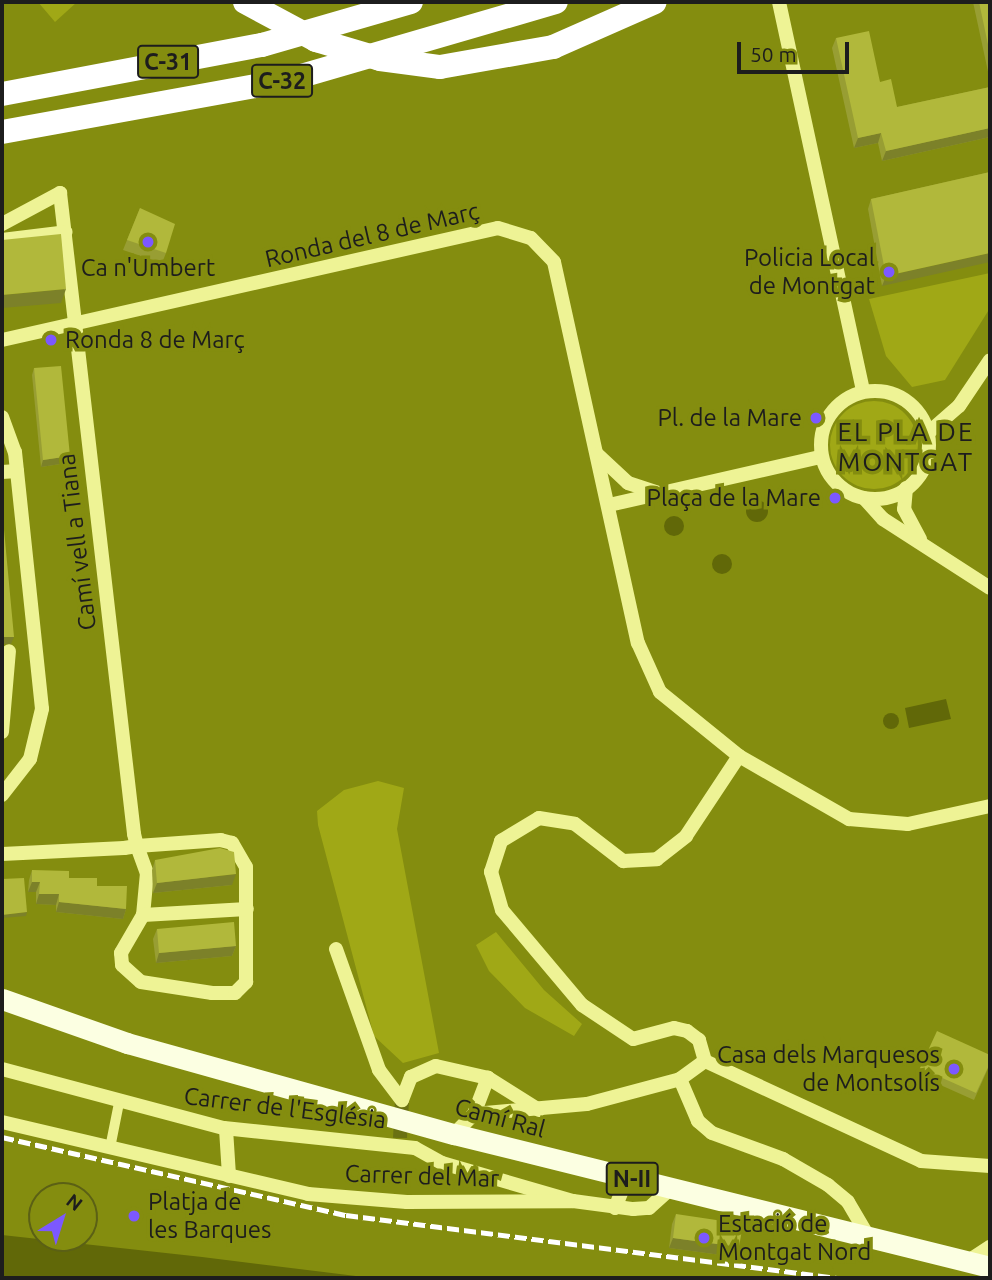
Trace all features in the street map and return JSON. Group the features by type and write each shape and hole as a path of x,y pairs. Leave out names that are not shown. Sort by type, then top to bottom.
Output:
{"highway":[{"path":"246,2 316,40 380,59 440,67 553,47 655,2"},
{"path":"262,45 352,2"},
{"name":"C-31","path":"2,94 262,45 411,2"},
{"name":"C-32","path":"2,132 284,81 556,2"}],"main road":[{"name":"Camí Ral","path":"2,999 127,1043 454,1134 871,1242 990,1267"}],"street":[{"path":"779,2 863,391"},
{"name":"Camí vell a Tiana","path":"2,224 60,193 137,846 147,873 143,915"},
{"name":"Ronda del 8 de Març","path":"2,340 510,229 540,244 554,262 594,449 649,675 683,716 739,756 834,813 866,824 908,824 990,806"},
{"path":"2,240 66,232"},
{"path":"928,433 959,406 990,360"},
{"path":"864,498 880,499 906,488 930,454 928,433 907,403 891,394 863,391 826,425 821,457 837,483 864,498 883,519 990,588"},
{"path":"2,416 36,647 39,730 30,760 2,795"},
{"name":"Ronda del 8 de Març","path":"594,449 617,475 659,494"},
{"path":"609,505 821,457"},
{"path":"906,488 908,521 928,548"},
{"path":"2,732 6,651 36,647"},
{"path":"739,756 686,836 657,859 623,861 575,824 539,818 501,841 491,872 502,910 582,1005 634,1039 674,1028 687,1031 699,1040 705,1061 921,1161 990,1166"},
{"path":"2,854 232,843 244,857 247,909 246,982 224,995 130,975 121,953 143,915 247,909"},
{"path":"336,949 379,1070 402,1100 411,1077 436,1066 488,1078 539,1110"},
{"path":"474,1114 539,1110 680,1079 705,1061"},
{"name":"Carrer de l'Església","path":"2,1069 119,1103 226,1129 401,1142 573,1201"},
{"path":"454,1134 474,1114 488,1078"},
{"path":"680,1079 698,1121 712,1133 783,1159 828,1185 848,1202 871,1242"},
{"path":"110,1148 119,1103"},
{"name":"Carrer del Mar","path":"2,1122 308,1194 394,1201 573,1201 615,1208 649,1208 670,1189"},
{"path":"226,1129 229,1176"},
{"path":"615,1208 627,1178"},
{"path":"965,1263 990,1247"}],"shaded area":[{"path":"38,2 77,2 55,22"},
{"path":"990,273 990,308 945,380 912,387 886,356 869,299"},
{"path":"874,401 891,405 905,414 914,428 918,445 914,462 905,476 891,485 874,489 857,485 843,476 834,462 830,445 834,428 843,414 857,405"},
{"path":"757,500 765,503 768,511 765,519 757,522 749,519 746,511 749,503"},
{"path":"674,516 681,519 684,526 681,533 674,536 667,533 664,526 667,519"},
{"path":"722,554 729,557 732,564 729,571 722,574 715,571 712,564 715,557"},
{"path":"946,699 951,719 909,728 905,708"},
{"path":"891,713 897,715 897,727 891,729 885,727 883,721 885,715"},
{"path":"378,781 404,788 397,829 439,1053 403,1063 374,1036 318,825 317,811 344,790"},
{"path":"496,932 544,990 582,1024 574,1036 525,1008 489,971 476,945"},
{"path":"2,1235 28,1238 28,1252 98,1252 98,1246 372,1278 2,1278"}],"building":[{"path":"979,2 990,2 990,54"},
{"path":"869,31 880,82 891,79 897,107 990,87 990,128 886,151 881,133 858,138 836,38"},
{"path":"990,172 990,253 886,276 871,199"},
{"name":"Ca n'Umbert","path":"140,208 175,224 166,253 127,240"},
{"path":"61,234 66,289 2,295 2,240"},
{"path":"61,366 70,456 43,460 34,368"},
{"path":"2,508 14,637 2,637"},
{"path":"220,848 234,852 236,874 157,883 155,860"},
{"path":"32,870 69,871 69,878 97,878 97,886 127,886 126,909 59,902 59,894 39,894 40,882 32,882"},
{"path":"24,878 27,912 2,915 2,879"},
{"path":"234,922 236,946 159,953 157,929"},
{"name":"Casa dels Marquesos de Montsolís","path":"937,1031 990,1055 990,1063 976,1093 920,1068"},
{"path":"676,1214 743,1224 739,1247 673,1238"}],"tunnel":[{"path":"400,1138 402,1100"}],"railway":[{"path":"2,1137 346,1215 839,1278"}],"place":[{"name":"Ca n'Umbert","path":"148,242"},
{"name":"Policia Local de Montgat","path":"889,272"},
{"name":"Ronda 8 de Març","path":"51,340"},
{"name":"Pl. de la Mare","path":"816,418"},
{"name":"Plaça de la Mare","path":"835,498"},
{"name":"Casa dels Marquesos de Montsolís","path":"954,1069"},
{"name":"Platja de les Barques","path":"134,1216"},
{"name":"Estació de Montgat Nord","path":"704,1238"}],"district":[{"name":"EL PLA DE MONTGAT","path":"906,447"}]}
